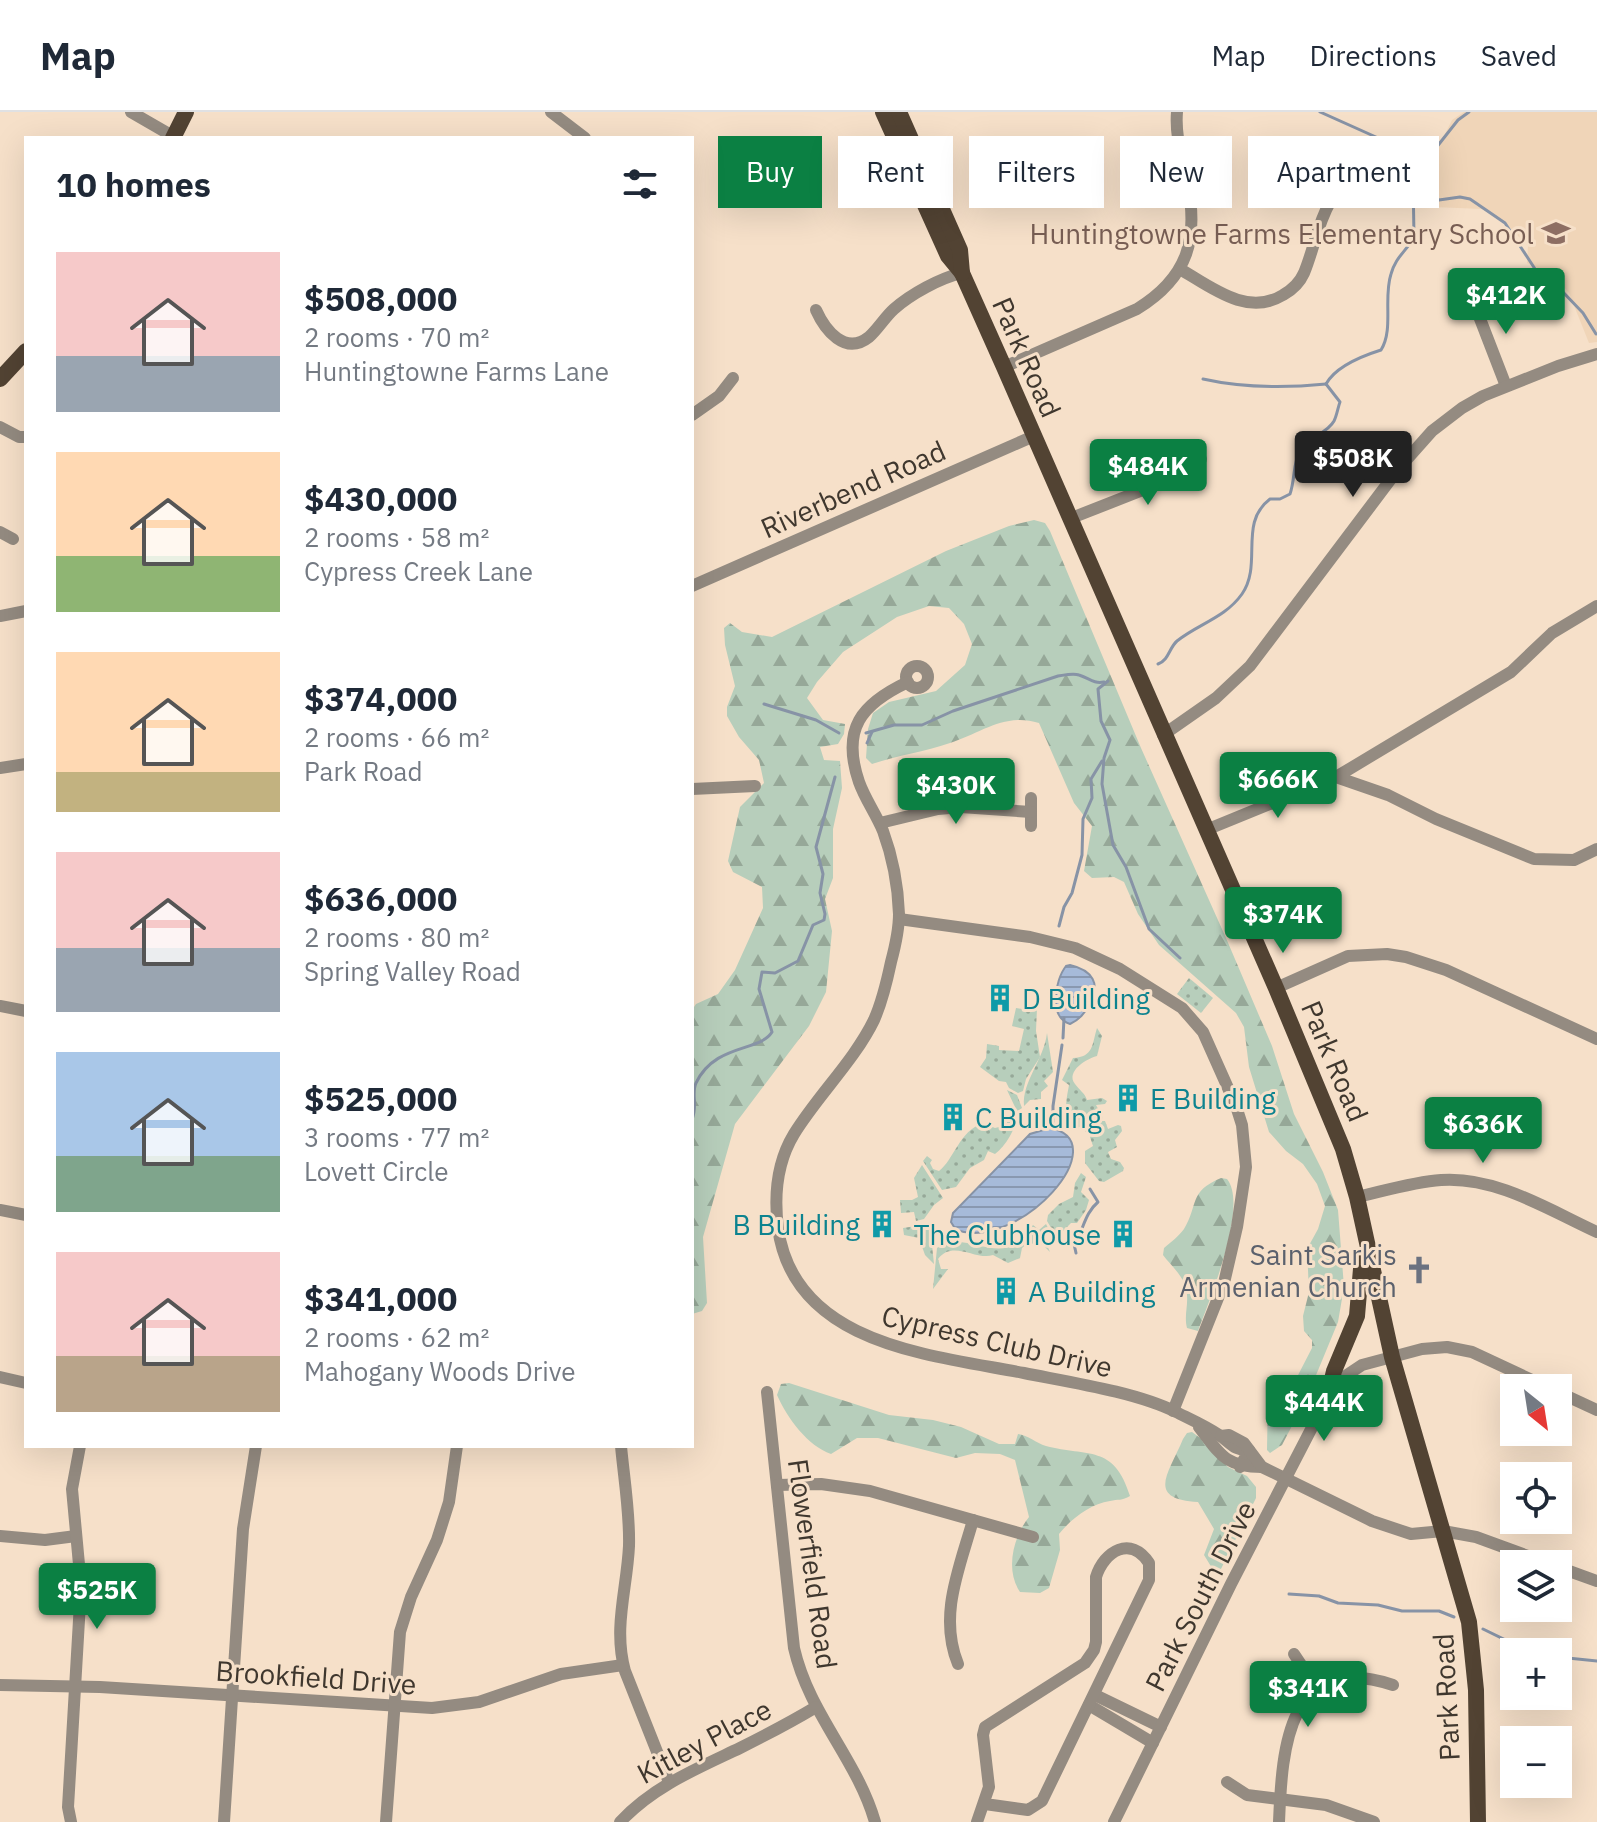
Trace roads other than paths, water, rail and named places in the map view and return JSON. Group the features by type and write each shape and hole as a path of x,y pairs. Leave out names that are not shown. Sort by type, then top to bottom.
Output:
{"main road":[{"path":"174,136 186,112"},
{"name":"Park Road","path":"883,112 948,256 962,273 1004,367 1335,1124 1357,1197 1392,1357 1467,1613 1474,1653 1478,1822"},
{"name":"Park Road","path":"899,112 960,250 962,273"},
{"path":"0,379 24,353"},
{"path":"1329,1392 1334,1371 1357,1316 1362,1276 1361,1216"}],"street":[{"path":"131,112 172,136"},
{"path":"551,112 582,136"},
{"path":"1004,367 1137,309 1165,289 1180,269 1189,248 1193,225 1188,181 1178,141 1177,112"},
{"path":"1180,269 1240,301 1257,303 1279,297 1302,278 1319,221 1327,208"},
{"path":"816,310 831,335 856,343 871,335 900,305 962,273"},
{"path":"1472,298 1506,386"},
{"path":"1163,735 1216,698 1250,666 1400,467 1432,431 1462,408 1506,386 1597,354"},
{"path":"694,414 719,396 733,378"},
{"path":"0,427 24,437"},
{"name":"Riverbend Road","path":"694,583 1034,436"},
{"path":"1069,519 1186,473 1201,459"},
{"path":"0,532 13,539"},
{"path":"1206,830 1336,777 1511,672 1552,633 1597,606"},
{"path":"0,616 24,611"},
{"name":"Cypress Club Drive","path":"908,682 872,701 859,718 856,729 856,771 891,855 899,919 886,985 874,1020 793,1136 781,1161 776,1213 779,1236 790,1269 804,1291 820,1308 866,1335 930,1355 1076,1384 1136,1398 1173,1411 1221,1436 1229,1435 1244,1443 1262,1467 1391,1529 1416,1535 1443,1531 1476,1537 1512,1550"},
{"path":"0,768 24,764"},
{"path":"1336,777 1388,795 1436,819 1534,859 1574,860 1597,849"},
{"path":"694,789 755,786"},
{"path":"880,823 938,809 961,807 1031,819 1031,798"},
{"path":"899,919 1065,944 1097,956 1182,1008 1203,1032 1236,1106 1242,1125 1246,1167 1224,1283 1173,1411"},
{"path":"1276,988 1348,956 1387,954 1406,957 1446,970 1597,1039"},
{"path":"0,1006 24,1011"},
{"path":"1357,1197 1436,1180 1473,1181 1507,1191 1597,1232"},
{"path":"0,1210 24,1215"},
{"path":"1329,1392 1352,1370 1428,1348 1472,1352 1519,1374"},
{"path":"0,1377 24,1383"},
{"name":"Flowerfield Road","path":"767,1392 794,1648 804,1684 864,1793 875,1822"},
{"name":"Park South Drive","path":"1114,1822 1329,1392"},
{"path":"1572,1398 1597,1410"},
{"name":"Cypress Club Drive","path":"1197,1424 1216,1448 1240,1467 1262,1467"},
{"path":"71,1822 68,1807 81,1586 72,1489 80,1448"},
{"path":"224,1822 243,1529 256,1448"},
{"path":"386,1822 397,1651 403,1620 442,1527 454,1478 457,1448"},
{"path":"621,1448 629,1544 619,1627 623,1665 669,1782"},
{"path":"1240,1467 1249,1450"},
{"path":"777,1485 848,1486 1033,1537"},
{"path":"958,1664 950,1637 949,1613 973,1520"},
{"path":"0,1536 45,1540 76,1536"},
{"path":"977,1822 989,1787 983,1735 985,1727 1080,1668 1090,1657 1096,1642 1096,1577 1098,1568 1109,1554 1123,1549 1146,1557 1151,1574 1042,1801 1036,1807 1018,1810 985,1804"},
{"path":"1572,1572 1597,1581"},
{"path":"1294,1654 1318,1690"},
{"name":"Brookfield Drive","path":"0,1685 75,1686 432,1708 479,1702 561,1674 623,1665"},
{"path":"1279,1822 1288,1733 1298,1710 1318,1690 1349,1678 1393,1685"},
{"path":"1092,1700 1161,1727"},
{"path":"1092,1700 1153,1743"},
{"name":"Kitley Place","path":"620,1822 669,1782 816,1707"},
{"path":"1227,1782 1247,1795 1326,1805 1374,1822"},
{"path":"630,1811 641,1822"}],"water":[{"path":"1070,965 1089,974 1095,991 1083,1014 1070,1024 1059,1014 1056,998 1062,972"},
{"path":"1050,1128 1068,1137 1073,1153 1067,1172 1052,1192 1032,1211 1007,1225 981,1232 956,1230 951,1222 953,1213 1030,1134"}],"waterway":[{"path":"1320,112 1374,136"},
{"path":"1326,384 1343,367 1381,350 1387,333 1391,274 1414,237 1413,177 1458,120 1469,112"},
{"path":"1439,200 1470,199 1505,223 1545,282 1561,290 1583,313 1596,334"},
{"path":"1203,379 1264,386 1326,384"},
{"path":"1158,664 1177,641 1220,615 1242,594 1251,570 1253,532 1260,509 1270,499 1280,499 1290,494 1300,450 1335,419 1340,402 1326,384"},
{"path":"866,733 894,725 922,725 953,711 1058,676 1077,674 1104,682"},
{"path":"1108,681 1098,689 1101,721 1110,740 1104,758 1102,784 1113,845 1126,867 1149,929 1180,958"},
{"path":"764,704 816,720 839,733"},
{"path":"867,743 872,732"},
{"path":"1059,926 1082,855 1083,819 1092,798 1091,779 1102,761"},
{"path":"694,1109 696,1083 704,1070 714,1061 758,1043 772,1032 759,989 762,972 775,973 798,961 813,925 824,920 820,893 823,874 816,847 835,777"},
{"path":"1063,1038 1064,1018"},
{"path":"1053,1129 1053,1106 1062,1045"},
{"path":"1076,1253 1074,1244 1098,1202 1090,1189"},
{"path":"1289,1594 1319,1596 1338,1603 1378,1605 1402,1611 1439,1611 1454,1617"},
{"path":"1483,1629 1501,1638"},
{"path":"1572,1658 1597,1661"}],"place":[{"name":"Huntingtowne Farms Elementary School","path":"1556,233"},
{"name":"D Building","path":"1000,998"},
{"name":"E Building","path":"1128,1098"},
{"name":"C Building","path":"953,1117"},
{"name":"B Building","path":"882,1224"},
{"name":"The Clubhouse","path":"1123,1234"},
{"name":"Saint Sarkis Armenian Church","path":"1419,1270"},
{"name":"A Building","path":"1006,1291"}]}
